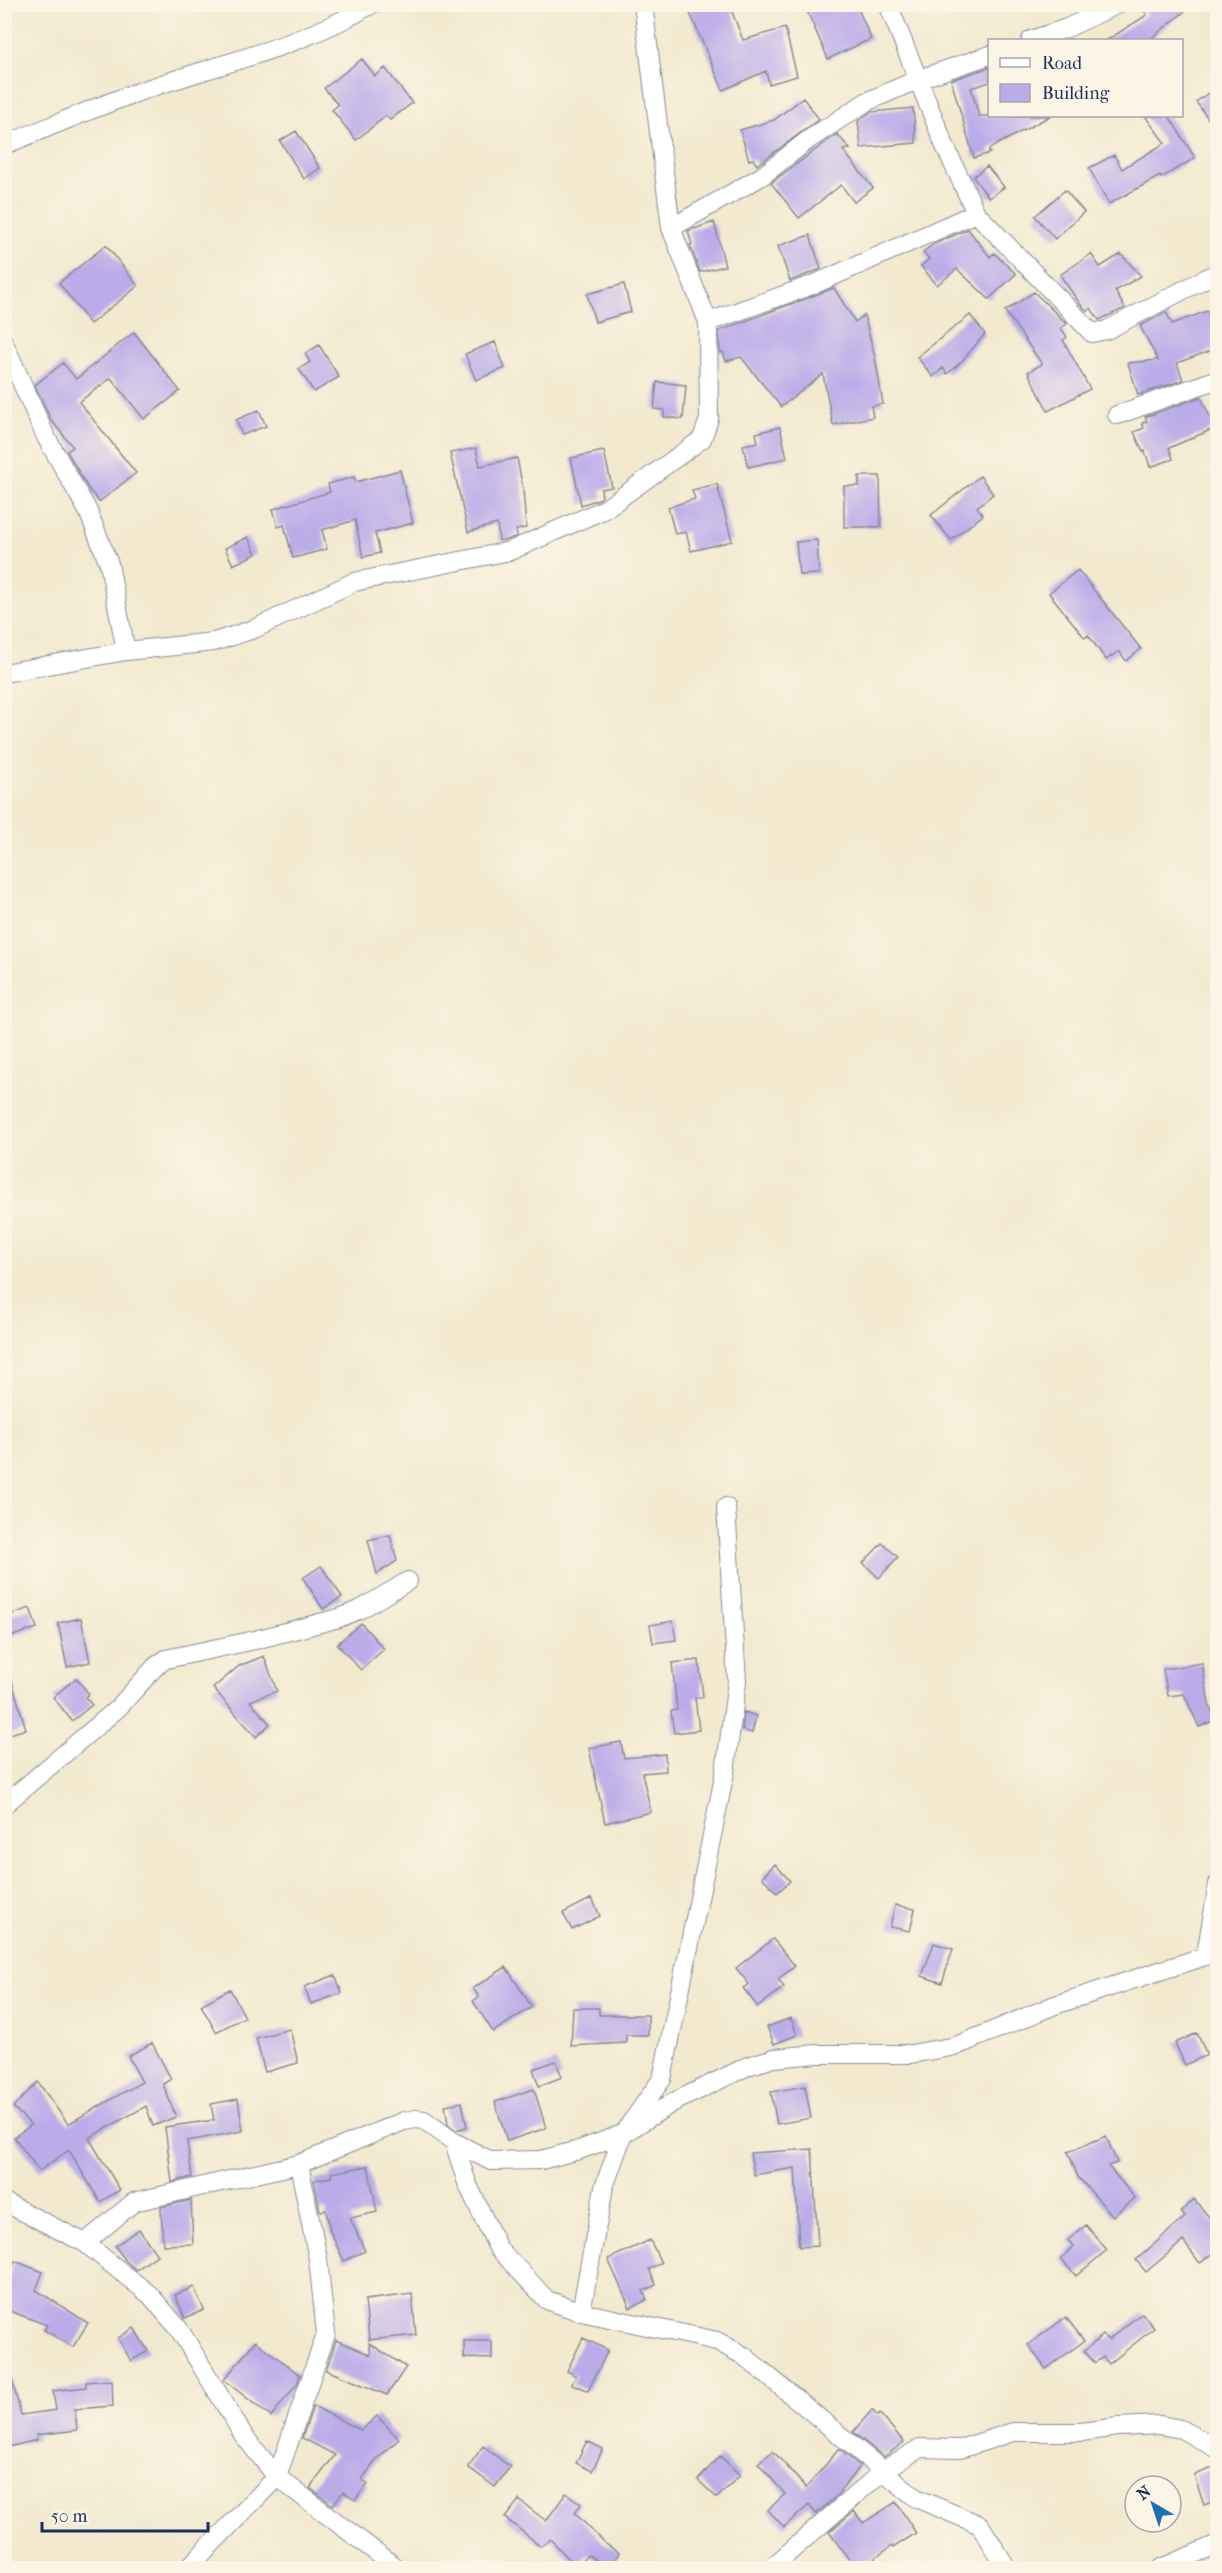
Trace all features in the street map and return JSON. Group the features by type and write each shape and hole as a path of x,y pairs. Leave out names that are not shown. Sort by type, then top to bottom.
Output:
{"street":[{"path":"4,145 141,91 242,60 343,22 372,4"},
{"path":"4,673 126,651 214,642 254,629 290,610 354,582 510,551 605,508 702,439 709,419 708,322 672,228 643,4"},
{"path":"888,4 944,144 976,213 1092,333 1107,330 1218,272"},
{"path":"1034,39 1067,28 1118,4"},
{"path":"672,228 762,176 808,140 866,102 918,79 988,56"},
{"path":"708,322 815,284 976,213"},
{"path":"4,343 46,437 88,511 109,564 126,651"},
{"path":"1117,415 1218,379"},
{"path":"580,2312 604,2187 623,2134 662,2079 725,1772 737,1681 726,1507"},
{"path":"4,1805 118,1708 156,1666 166,1659 255,1640 339,1618 361,1609 408,1581"},
{"path":"84,2243 134,2202 299,2164 368,2135 416,2119 424,2121 454,2142 491,2161 541,2160 579,2150 623,2134 672,2103 748,2066 774,2058 817,2054 911,2054 956,2046 1055,2005 1212,1953 1218,1884"},
{"path":"454,2142 467,2183 498,2248 547,2300 580,2312 717,2341 744,2356 916,2498 980,2525 1007,2568"},
{"path":"188,2568 277,2476 326,2334 318,2259 299,2164"},
{"path":"4,2202 84,2243 150,2295 179,2329 244,2436 277,2476 397,2568"},
{"path":"771,2568 884,2470 920,2448 960,2449 1012,2432 1081,2432 1118,2427 1170,2426 1193,2435 1218,2449"},
{"path":"1161,2568 1218,2544"}],"building":[{"path":"686,4 729,4 743,40 785,28 797,76 769,84 766,71 723,90"},
{"path":"804,4 856,4 871,39 828,59"},
{"path":"1139,4 1194,4 1150,39 1109,39 1147,15"},
{"path":"362,59 375,76 385,68 412,103 390,120 386,116 356,140 332,110 338,105 324,88"},
{"path":"988,68 988,83 971,88 979,116 1048,117 989,149 990,153 974,158 951,80"},
{"path":"1218,86 1218,132 1196,102"},
{"path":"803,98 819,119 757,165 753,159 749,160 740,130 774,120"},
{"path":"913,108 916,143 861,148 858,121 871,112"},
{"path":"1146,117 1170,117 1195,158 1109,204 1089,168 1114,155 1122,169 1165,143"},
{"path":"296,131 320,168 304,179 280,141"},
{"path":"837,134 850,149 843,150 873,188 854,202 841,185 799,218 771,183"},
{"path":"987,166 1004,187 989,198 973,177"},
{"path":"1065,190 1084,212 1055,239 1035,216"},
{"path":"714,222 725,266 700,272 690,245 692,244 688,231"},
{"path":"968,229 990,257 994,253 1016,274 989,299 957,269 937,285 921,266 929,259 923,252 934,244"},
{"path":"810,235 821,269 790,281 778,246"},
{"path":"106,245 138,286 90,324 59,283"},
{"path":"1091,254 1100,267 1121,254 1141,276 1115,291 1125,308 1099,320 1091,308 1087,311 1080,304 1060,275"},
{"path":"624,284 631,312 595,322 587,294"},
{"path":"834,288 855,322 864,315 875,357 883,404 871,406 873,417 833,425 823,374 781,407 741,357 726,361 723,352 720,353 719,331"},
{"path":"1034,292 1067,324 1061,328 1067,337 1063,340 1090,389 1048,411 1028,372 1042,364 1005,311"},
{"path":"1207,311 1209,315 1218,312 1218,348 1177,363 1183,380 1138,395 1128,363 1158,360 1140,326 1166,312 1172,324"},
{"path":"970,315 985,334 961,362 947,374 943,368 933,377 917,357"},
{"path":"134,332 180,391 144,419 111,378 79,402 136,473 99,502 88,488 67,451 73,447 51,420 35,385 63,363 76,379"},
{"path":"495,342 505,368 476,380 465,354"},
{"path":"319,345 339,377 314,392 299,369 310,362 305,354"},
{"path":"657,382 686,385 683,419 664,417 664,410 654,409"},
{"path":"1201,397 1215,428 1169,448 1173,459 1150,467 1145,451 1143,452 1134,432 1144,428 1142,423 1147,421 1145,417"},
{"path":"259,410 266,426 242,435 236,420"},
{"path":"780,427 787,458 748,467 743,445 758,442 756,433"},
{"path":"476,448 480,466 517,458 523,489 526,528 516,530 517,536 507,540 499,541 497,524 468,532 450,453"},
{"path":"604,451 612,487 601,489 602,497 599,499 581,505 571,458"},
{"path":"400,470 413,523 375,533 380,553 363,557 355,520 322,530 327,549 293,558 284,525 278,527 273,509 330,492 328,484 354,477 356,482"},
{"path":"859,476 880,476 881,527 844,527 844,486 859,486"},
{"path":"980,476 993,494 977,507 983,515 951,540 931,515"},
{"path":"717,484 732,541 691,551 686,532 675,534 668,507 695,499 692,490"},
{"path":"248,537 256,554 233,565 225,548"},
{"path":"817,540 819,574 799,575 796,542"},
{"path":"1078,570 1141,649 1126,661 1119,651 1106,660 1088,635 1085,638 1049,593"},
{"path":"390,1535 397,1561 377,1574 368,1540"},
{"path":"882,1543 898,1557 879,1578 863,1563"},
{"path":"321,1566 342,1597 323,1609 303,1578"},
{"path":"30,1608 37,1628 4,1639 4,1617"},
{"path":"81,1618 90,1662 67,1667 58,1623"},
{"path":"673,1621 676,1640 653,1643 650,1625"},
{"path":"361,1623 384,1649 361,1670 337,1644"},
{"path":"264,1656 277,1691 250,1701 270,1724 256,1737 213,1688 239,1666"},
{"path":"699,1660 703,1697 695,1698 699,1730 674,1733 671,1711 677,1710 672,1663"},
{"path":"1202,1663 1209,1704 1215,1720 1199,1727 1184,1694 1168,1696 1163,1669"},
{"path":"9,1672 26,1729 4,1736 4,1673"},
{"path":"76,1678 89,1694 85,1697 92,1705 72,1721 53,1697"},
{"path":"744,1712 756,1716 752,1733 742,1730"},
{"path":"621,1742 624,1758 665,1754 666,1771 642,1773 651,1812 605,1823 589,1748"},
{"path":"775,1864 790,1881 777,1893 762,1877"},
{"path":"592,1898 600,1916 572,1930 563,1913"},
{"path":"895,1905 915,1909 910,1931 890,1927"},
{"path":"773,1939 795,1966 778,1979 784,1987 758,2007 743,1988 749,1984 736,1968"},
{"path":"934,1943 953,1949 942,1983 922,1976"},
{"path":"506,1967 532,2007 493,2032 473,2001 479,1997 473,1988"},
{"path":"335,1975 342,1993 311,2004 304,1987"},
{"path":"230,1989 245,2017 216,2032 201,2005"},
{"path":"573,2008 599,2008 599,2015 648,2015 648,2035 626,2035 626,2043 571,2046"},
{"path":"791,2018 797,2035 774,2044 767,2027"},
{"path":"290,2029 298,2063 265,2072 256,2038"},
{"path":"1197,2033 1207,2055 1185,2065 1175,2043"},
{"path":"152,2043 171,2079 163,2084 176,2117 153,2126 146,2106 89,2138 120,2190 100,2202 69,2150 39,2171 14,2137 31,2125 13,2107 38,2082 68,2124 142,2082 128,2056"},
{"path":"556,2061 562,2077 539,2086 533,2069"},
{"path":"805,2086 811,2118 777,2124 771,2092"},
{"path":"534,2089 546,2128 507,2141 495,2102"},
{"path":"238,2099 243,2131 187,2141 192,2177 172,2182 165,2127 214,2120 211,2104"},
{"path":"462,2102 467,2127 456,2130 448,2124 445,2105"},
{"path":"1106,2136 1117,2163 1108,2166 1135,2198 1113,2216 1078,2177 1068,2152"},
{"path":"812,2149 818,2246 799,2247 795,2168 754,2175 750,2153"},
{"path":"368,2166 377,2212 350,2218 365,2251 344,2261 330,2231 326,2210 320,2211 314,2180 331,2177 331,2173"},
{"path":"1194,2199 1218,2228 1218,2250 1200,2263 1183,2241 1146,2272 1136,2260 1185,2217 1181,2212"},
{"path":"191,2200 193,2244 163,2245 161,2207"},
{"path":"1086,2225 1107,2250 1076,2276 1061,2259 1073,2246 1068,2240"},
{"path":"139,2229 157,2255 136,2270 115,2246"},
{"path":"650,2240 661,2263 649,2269 656,2285 643,2291 647,2300 630,2308 608,2259"},
{"path":"15,2261 43,2272 36,2290 88,2323 73,2347 44,2330 47,2325 4,2309 4,2289"},
{"path":"194,2287 204,2310 185,2318 175,2295"},
{"path":"412,2294 416,2335 369,2340 365,2300"},
{"path":"1142,2313 1154,2328 1109,2364 1103,2357 1095,2363 1084,2351 1103,2335 1108,2340"},
{"path":"1066,2317 1084,2341 1046,2369 1028,2345"},
{"path":"134,2328 148,2351 131,2361 118,2338"},
{"path":"583,2338 608,2350 588,2391 572,2384 576,2376 567,2371"},
{"path":"336,2340 371,2355 369,2343 406,2367 387,2395 326,2370"},
{"path":"255,2341 300,2375 297,2384 271,2417 224,2380"},
{"path":"464,2341 492,2341 492,2359 464,2358"},
{"path":"4,2376 11,2376 21,2415 56,2410 53,2391 86,2387 86,2382 112,2380 113,2406 75,2409 77,2430 36,2435 37,2440 4,2448"},
{"path":"313,2406 361,2430 377,2416 399,2439 378,2458 362,2479 368,2484 355,2500 343,2492 333,2505 310,2488 335,2455 302,2438"},
{"path":"872,2410 877,2416 880,2414 904,2442 884,2457 853,2432"},
{"path":"587,2441 603,2449 592,2471 576,2463"},
{"path":"483,2446 510,2467 495,2487 468,2467"},
{"path":"839,2449 860,2466 841,2492 816,2514 809,2505 784,2527 768,2510 785,2494 758,2463 773,2451 806,2488"},
{"path":"720,2456 740,2475 717,2498 698,2480"},
{"path":"1218,2466 1218,2500 1204,2505 1194,2475"},
{"path":"566,2493 581,2504 575,2513 603,2542 619,2553 609,2568 588,2555 576,2566 550,2539 541,2546 505,2518 519,2500 546,2521"},
{"path":"896,2502 916,2533 860,2568 855,2568 829,2532 854,2511 863,2523"}]}
